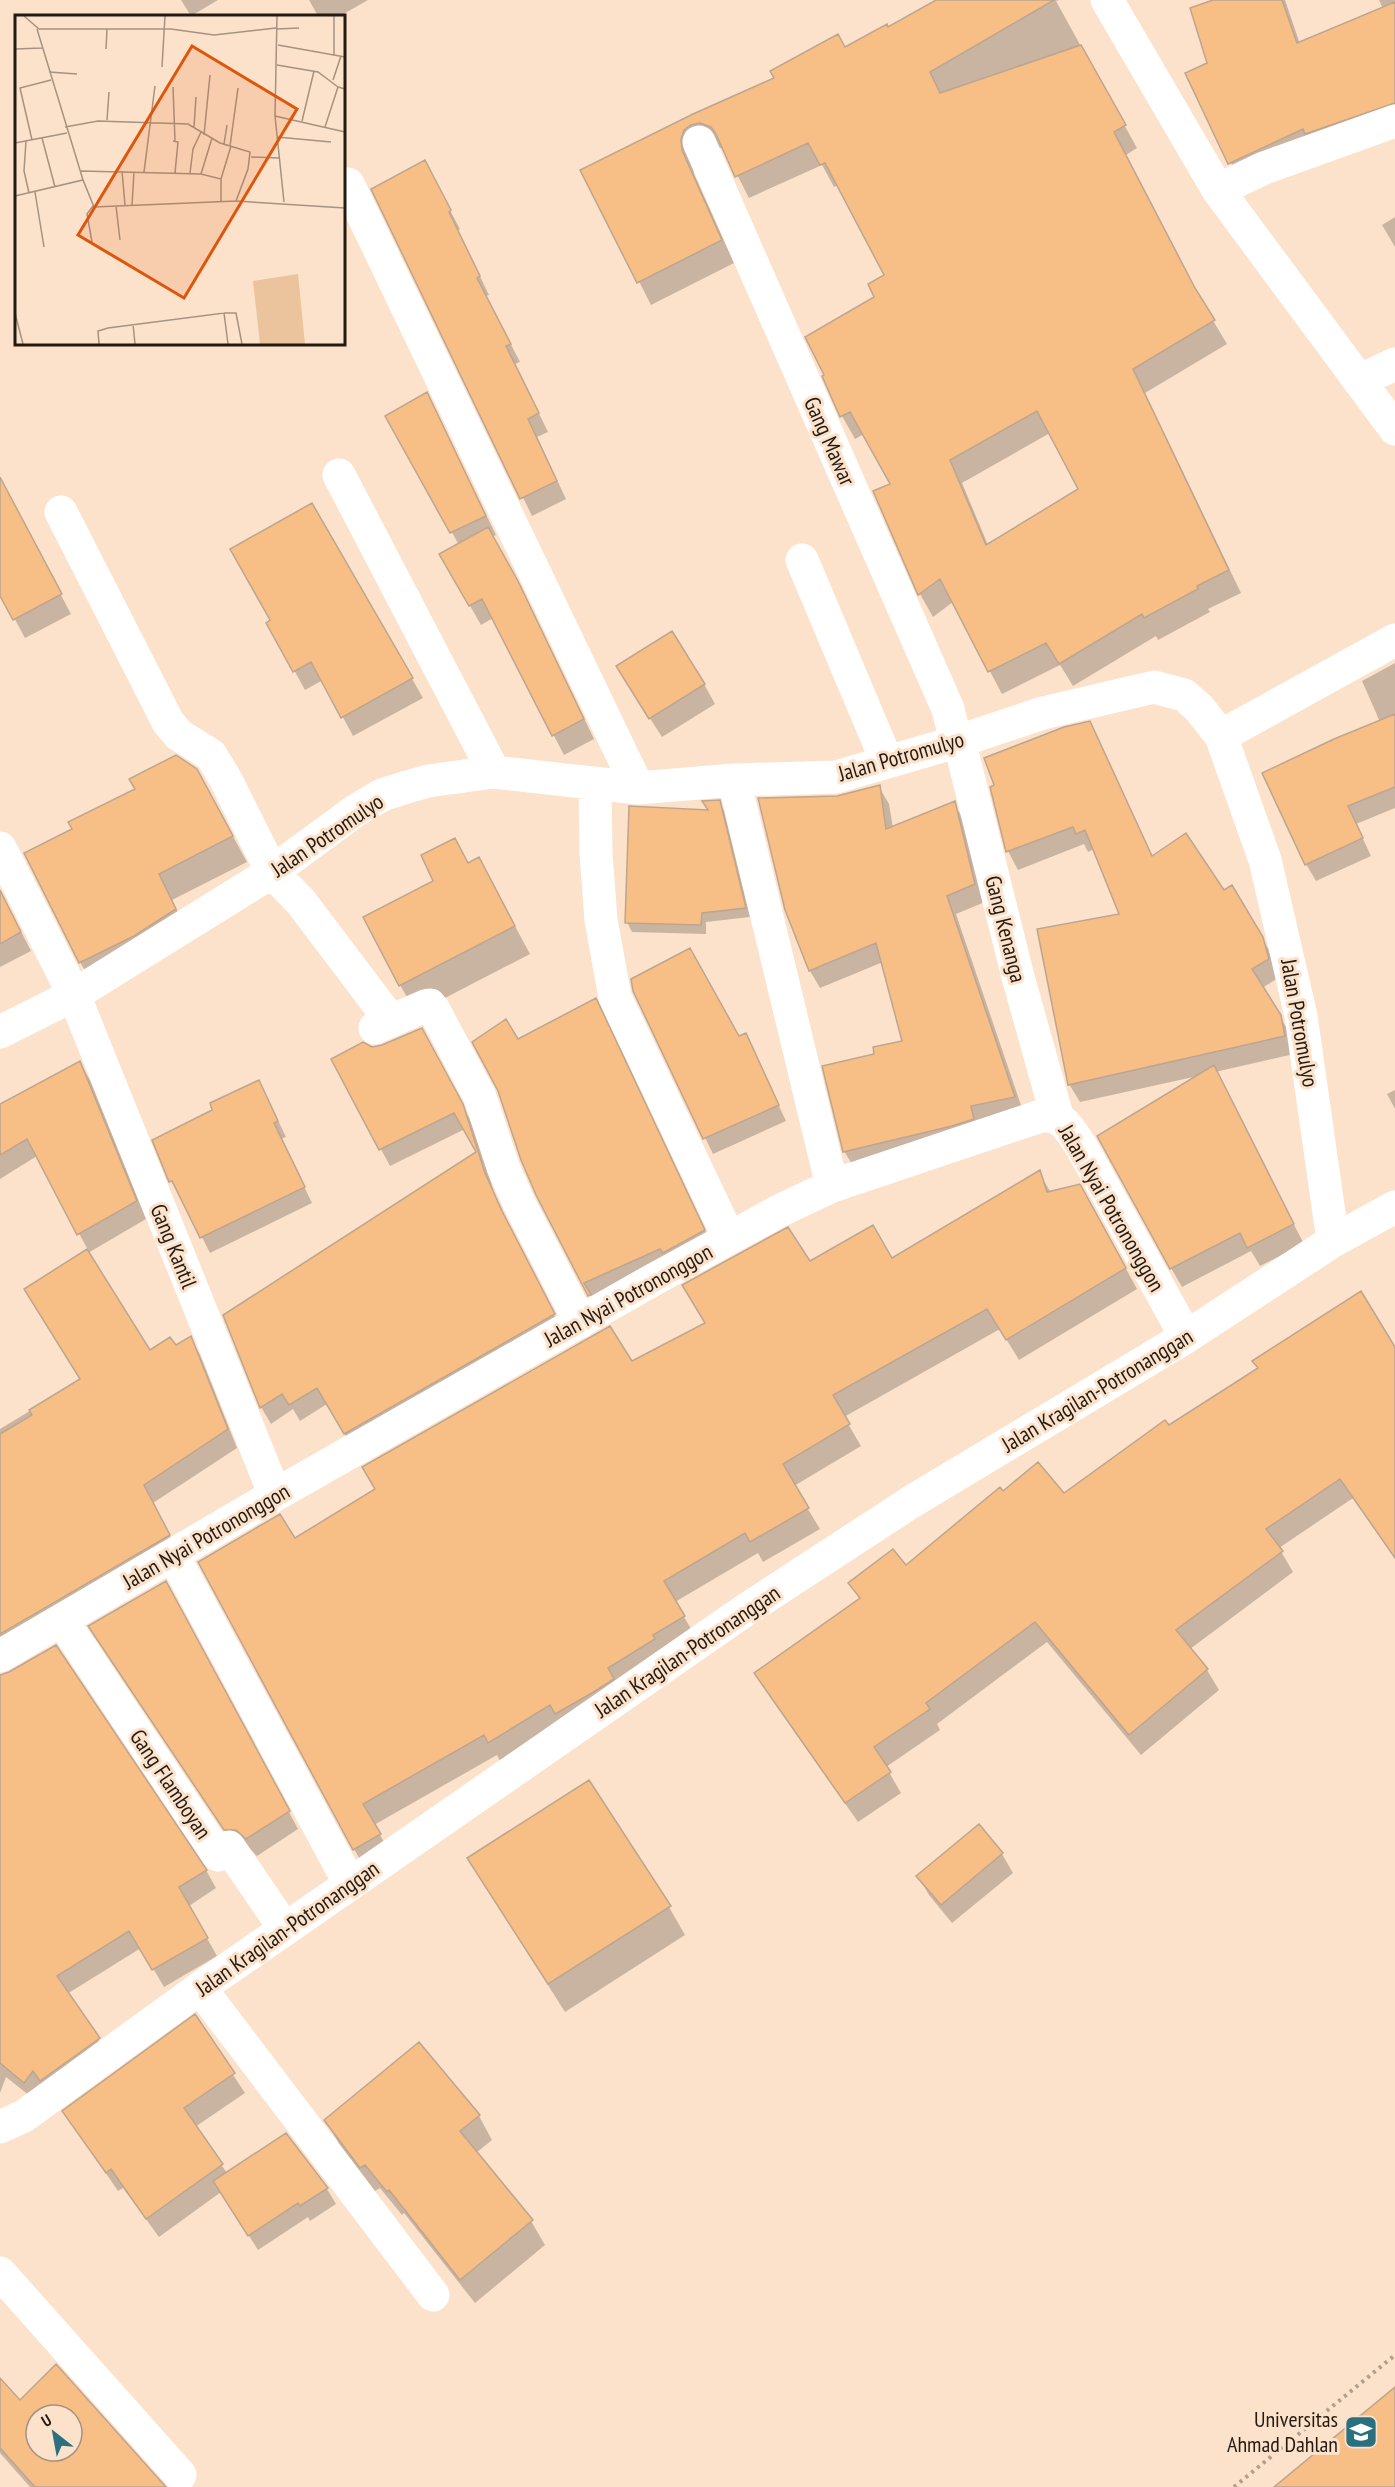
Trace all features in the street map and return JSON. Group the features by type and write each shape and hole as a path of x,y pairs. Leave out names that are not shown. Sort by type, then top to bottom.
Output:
{"street":[{"path":"1107,0 1218,190 1395,429"},
{"path":"1218,190 1264,168 1395,121"},
{"name":"Gang Mawar","path":"699,142 948,709 958,741"},
{"path":"348,184 638,788"},
{"path":"1359,381 1395,364"},
{"path":"339,475 494,772"},
{"path":"61,512 168,722 179,735 205,750 217,763 272,872 301,902 383,1024 425,1006 430,1005 434,1010 480,1097 502,1167 580,1322"},
{"path":"801,560 887,762"},
{"path":"1221,736 1395,640"},
{"name":"Jalan Potromulyo","path":"0,1032 75,995 272,872 355,811 382,795 428,781 494,772 638,788 734,780 836,777 958,741 1042,712 1154,687 1184,695 1199,708 1221,736 1265,860 1301,1016 1334,1241"},
{"name":"Gang Kenanga","path":"958,741 1018,977 1057,1116"},
{"path":"734,780 832,1186"},
{"path":"595,783 596,854 601,920 615,997 729,1238"},
{"name":"Gang Kantil","path":"0,848 75,995 275,1496"},
{"name":"Jalan Nyai Potrononggon","path":"0,1656 275,1496 781,1210 832,1186 1041,1116 1057,1116 1081,1146 1186,1337"},
{"name":"Jalan Kragilan-Potronanggan","path":"0,2127 24,2116 200,1988 744,1611 911,1502 1186,1337 1334,1241 1395,1207"},
{"path":"173,1555 350,1884"},
{"name":"Gang Flamboyan","path":"62,1620 218,1854 229,1847 285,1929"},
{"path":"200,1988 433,2295"},
{"path":"0,2273 180,2475"}],"path":[{"path":"1234,2487 1395,2355"}],"building":[{"path":"936,0 1054,0 930,72 940,93 1081,45 1126,125 1114,132 1195,288 1215,320 1133,369 1229,570 1197,586 1198,589 1144,618 1142,614 1059,664 1046,643 988,672 940,579 918,595 873,491 890,484 850,412 840,417 822,376 824,375 805,337 874,297 868,284 884,275 825,163 820,165 808,143 735,177 711,127 700,123 684,130 681,139 682,150 722,240 637,283 580,170 693,114 774,78 770,71 838,34 845,47 887,24 888,27","holes":["1037,411 1078,489 986,545 950,460"]},
{"path":"1213,0 1282,0 1297,43 1395,2 1395,103 1305,134 1303,129 1228,164 1185,73 1207,63 1190,8"},
{"path":"425,160 451,210 449,212 480,276 477,278 511,344 506,346 539,413 528,419 557,481 520,499 371,189"},
{"path":"427,392 486,516 450,533 385,416"},
{"path":"0,477 62,594 13,620 0,596"},
{"path":"312,503 413,678 341,718 311,662 293,672 266,623 270,620 230,549"},
{"path":"488,527 518,581 584,719 552,736 482,599 469,606 439,554"},
{"path":"672,631 705,684 649,719 616,666"},
{"path":"1395,714 1395,787 1348,806 1363,838 1305,865 1262,773 1334,739"},
{"path":"1090,721 1152,856 1186,833 1224,890 1232,885 1263,937 1269,959 1252,969 1281,1015 1285,1036 1068,1085 1037,929 1119,914 1085,830 1076,834 1073,827 1006,852 990,787 994,785 984,758 1064,727"},
{"path":"176,755 197,769 233,836 159,874 176,909 134,936 79,963 24,853 72,829 68,822 135,789 129,779"},
{"path":"880,785 886,829 955,801 975,884 947,896 1015,1097 971,1106 974,1119 843,1152 822,1066 874,1054 873,1047 902,1041 876,943 809,971 785,910 758,798 837,796"},
{"path":"720,800 746,908 702,913 701,925 625,923 629,806 708,810 702,801"},
{"path":"455,838 468,863 479,857 515,926 399,986 363,917 433,881 421,855"},
{"path":"0,890 21,932 0,944"},
{"path":"690,948 739,1036 746,1033 779,1105 703,1139 633,991 631,979"},
{"path":"596,998 705,1230 663,1253 660,1249 584,1283 591,1294 588,1296 536,1195 521,1160 498,1091 472,1042 506,1019 518,1039"},
{"path":"422,1028 463,1104 485,1173 555,1314 344,1434 317,1388 289,1405 282,1394 260,1408 223,1315 476,1152 454,1113 379,1150 331,1059 363,1042 372,1047 382,1045"},
{"path":"80,1061 137,1201 77,1235 27,1139 0,1155 0,1104"},
{"path":"1214,1065 1294,1224 1247,1248 1240,1233 1170,1269 1097,1136"},
{"path":"259,1080 278,1121 274,1123 305,1187 200,1238 172,1181 169,1182 152,1140 212,1110 210,1103"},
{"path":"1040,1170 1047,1192 1080,1184 1126,1268 1006,1340 987,1309 833,1395 850,1424 783,1464 809,1508 750,1542 745,1533 664,1581 685,1616 653,1635 655,1639 608,1668 614,1679 555,1714 550,1705 488,1743 484,1735 363,1804 381,1834 353,1850 198,1562 280,1514 295,1538 375,1489 362,1467 610,1326 632,1361 705,1323 682,1285 788,1227 810,1261 873,1225 892,1258"},
{"path":"87,1249 150,1350 170,1337 176,1345 191,1336 228,1429 144,1485 170,1535 0,1634 0,1434 32,1415 29,1410 80,1379 24,1289"},
{"path":"1361,1291 1395,1347 1395,1558 1340,1479 1266,1529 1283,1551 1176,1630 1208,1669 1129,1735 1035,1622 926,1703 930,1709 874,1747 891,1772 845,1803 754,1673 860,1598 848,1583 893,1549 906,1565 1000,1487 1003,1491 1038,1462 1064,1493 1165,1420 1169,1425 1258,1368 1252,1361"},
{"path":"166,1581 290,1811 246,1839 236,1830 224,1830 88,1626"},
{"path":"56,1645 207,1870 179,1887 208,1938 152,1970 129,1931 57,1976 100,2038 40,2081 33,2071 24,2083 0,2063 0,1675"},
{"path":"589,1780 671,1906 548,1984 467,1858"},
{"path":"979,1824 1003,1853 941,1905 916,1876"},
{"path":"195,2014 235,2073 184,2108 223,2164 146,2219 111,2169 106,2173 62,2111"},
{"path":"419,2042 480,2115 460,2131 533,2220 460,2280 389,2190 387,2192 365,2165 360,2168 324,2120"},
{"path":"286,2133 328,2188 300,2206 298,2203 248,2236 213,2181"},
{"path":"56,2364 166,2487 35,2487 0,2448 0,2378 20,2400"},
{"name":"Universitas Ahmad Dahlan","path":"1395,2387 1395,2487 1274,2487"}],"place":[{"name":"Universitas Ahmad Dahlan","path":"1361,2432"}]}
